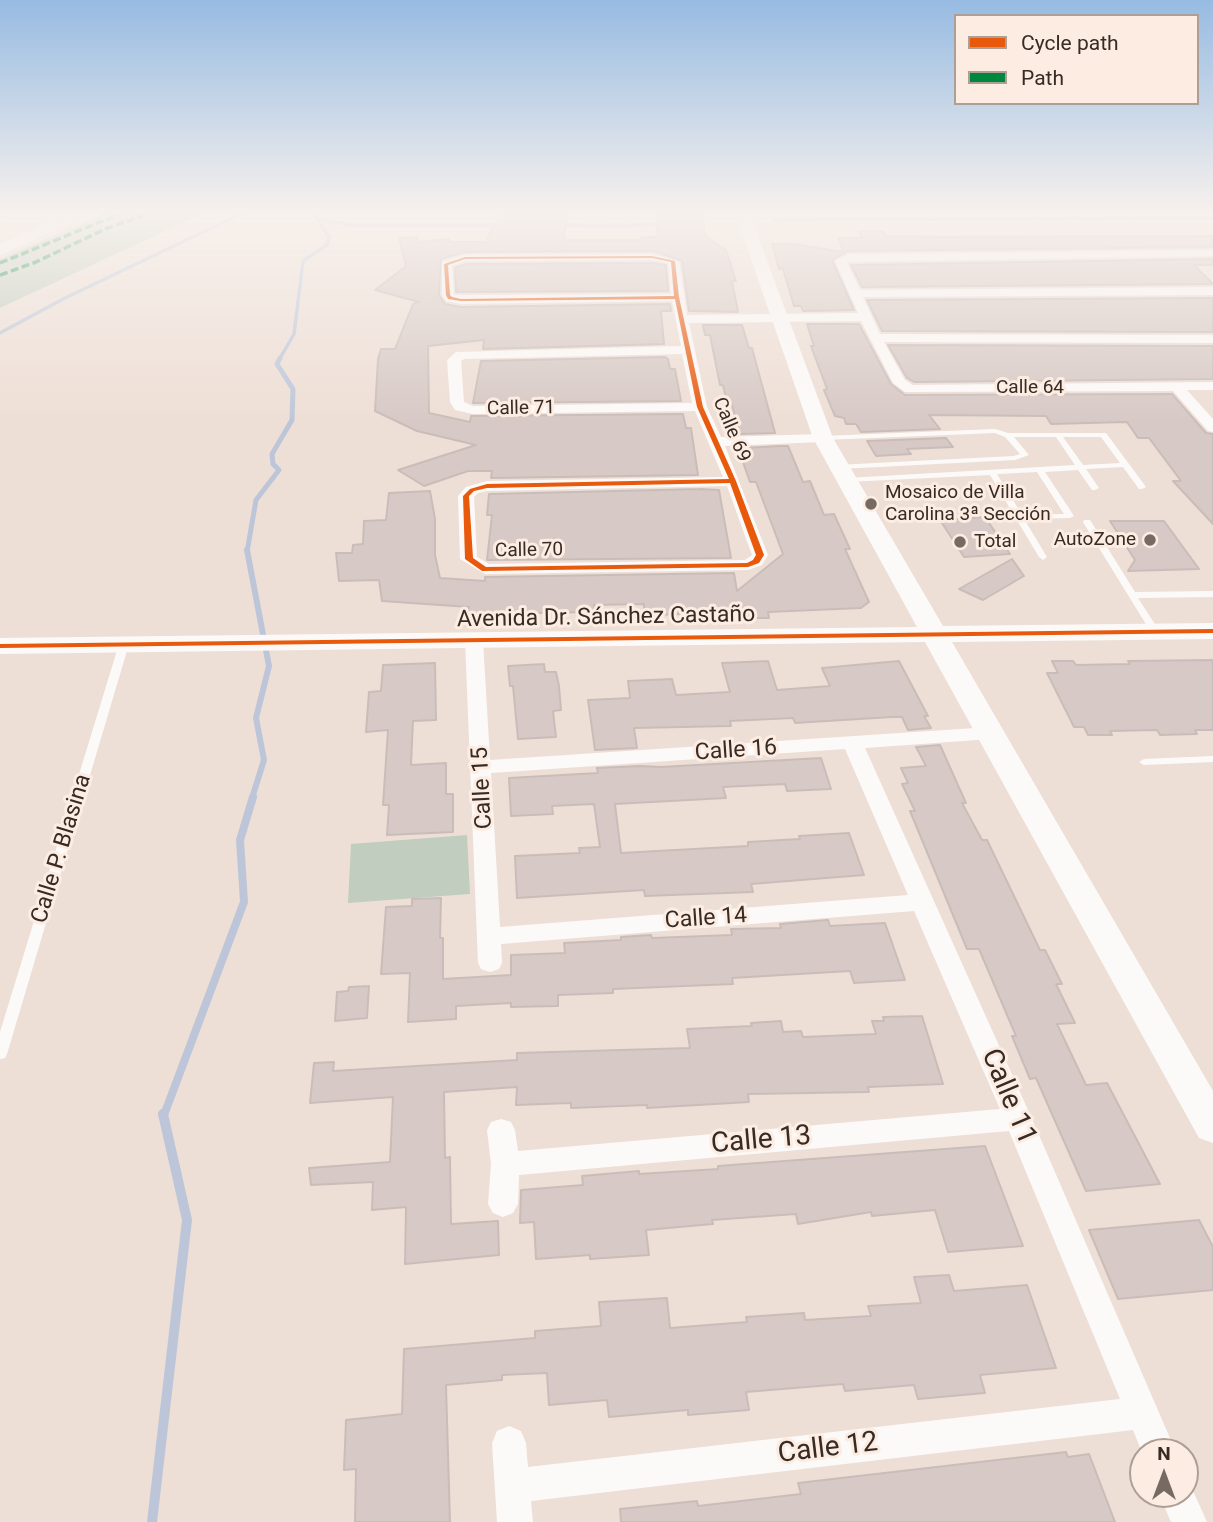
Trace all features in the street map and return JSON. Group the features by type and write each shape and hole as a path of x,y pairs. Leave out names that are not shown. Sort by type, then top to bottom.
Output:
{"street":[{"name":"Calle 69","path":"447,281 450,298 460,300 677,297"},
{"name":"Calle 69","path":"675,281 699,407 733,481 760,555 757,561"},
{"path":"765,281 823,438 1213,1127"},
{"name":"Calle 64","path":"850,281 875,338 900,383 910,388 1213,386"},
{"path":"856,294 1213,291"},
{"path":"681,319 866,317"},
{"path":"875,338 1213,339"},
{"name":"Calle 71","path":"689,350 461,355 454,360 457,402 460,407 473,410 699,407"},
{"path":"1176,386 1213,428"},
{"path":"717,442 823,438"},
{"name":"Calle 70","path":"733,481 487,486 472,490 466,496 468,559 485,569 748,565 757,561"},
{"name":"Avenida Dr. Sánchez Castaño","path":"0,646 934,632 1213,631"},
{"name":"Calle 15","path":"474,640 490,963"},
{"name":"Calle 16","path":"482,767 991,733"},
{"name":"Calle 11","path":"853,744 1018,1119 1153,1438"},
{"name":"Calle 14","path":"489,936 923,902"},
{"name":"Calle 13","path":"505,1164 1018,1119"},
{"path":"501,1130 505,1164 503,1203"},
{"name":"Calle 12","path":"513,1486 1142,1413"},
{"path":"509,1443 515,1522"}],"lane":[{"path":"843,473 1025,455 1007,434"},
{"path":"1058,435 1095,488"},
{"path":"823,438 1102,435 1142,487"},
{"path":"843,473 992,472 1125,465"},
{"path":"1019,517 1070,516 1040,470"},
{"path":"992,472 1043,557"},
{"path":"1087,522 1155,632"},
{"path":"1132,595 1213,594"},
{"name":"Calle P. Blasina","path":"0,1054 124,644"},
{"path":"1144,762 1213,759"}],"green space":[{"path":"0,281 58,281 0,308"},
{"path":"467,835 470,894 348,903 351,844"}],"building":[{"path":"387,281 440,281 439,295 445,304 461,307 670,304 671,311 661,311 664,344 483,349 484,340 428,346 429,413 470,422 471,416 683,414 686,428 691,428 698,475 491,478 492,471 468,471 424,486 398,470 476,445 417,431 375,411 381,349 395,349 413,304 419,302 375,290"},
{"path":"456,281 667,281 668,291 456,292"},
{"path":"685,281 732,281 738,312 689,311"},
{"path":"787,281 841,281 854,310 803,311 801,306 794,306"},
{"path":"859,281 1210,281 1213,284 862,287"},
{"path":"1213,298 1213,332 882,331 867,300"},
{"path":"807,324 859,324 891,384 905,395 1172,394 1206,433 1213,434 1213,524 1173,481 1181,481 1149,438 1138,438 1127,422 1051,424 1046,416 929,415 940,429 861,432 856,424 846,424 844,418 835,416 824,390 827,389 811,346 814,346"},
{"path":"703,325 742,325 749,348 752,348 775,433 740,434 730,398 726,398 723,385 720,385 710,335 705,335"},
{"path":"888,345 1213,346 1213,379 914,382 907,378"},
{"path":"665,357 670,369 675,369 681,401 473,403 481,361"},
{"path":"946,438 953,447 907,449 911,454 876,456 867,441"},
{"path":"788,446 803,482 810,481 824,515 834,514 850,549 845,549 869,602 861,608 768,612 769,618 730,618 729,613 644,615 644,604 594,605 594,612 466,614 469,607 382,601 379,580 339,581 336,553 352,553 353,545 363,544 364,521 386,520 389,493 430,491 435,519 435,555 440,578 485,581 485,577 734,573 737,591 783,554 756,482 750,482 739,451 744,448"},
{"path":"719,490 731,558 487,560 492,515 487,515 489,494"},
{"path":"985,517 1010,554 964,557 940,520"},
{"name":"AutoZone","path":"1110,521 1164,521 1199,569 1128,571 1135,560"},
{"path":"1012,559 1024,576 983,600 959,589"},
{"path":"1213,660 1213,730 1195,730 1197,734 1160,735 1157,730 1110,731 1112,735 1088,735 1084,727 1074,727 1047,673 1058,673 1052,661 1073,661 1076,665 1130,664 1128,661"},
{"path":"768,661 777,690 830,686 822,668 899,661 928,716 924,716 931,728 908,730 902,717 795,723 793,718 730,721 731,726 634,728 637,748 595,750 588,700 630,698 628,681 672,679 676,695 730,692 722,663"},
{"path":"435,663 436,720 413,721 411,765 446,763 446,794 453,794 453,832 387,835 389,805 383,805 388,730 366,732 369,692 381,691 383,665"},
{"path":"544,664 545,672 556,672 559,686 561,710 553,711 556,737 518,739 513,686 510,686 508,666"},
{"path":"940,745 966,803 962,803 982,840 987,840 1040,950 1045,950 1062,984 1056,984 1075,1023 1057,1024 1086,1085 1107,1083 1160,1184 1086,1191 1036,1078 1030,1079 1012,1036 1016,1036 979,949 967,949 910,811 915,811 902,784 908,783 901,768 926,766 916,747"},
{"path":"821,758 831,789 787,791 785,784 723,787 726,798 615,804 621,853 748,846 748,842 849,833 864,875 751,884 753,892 645,896 644,890 517,898 515,856 580,853 579,848 600,847 594,804 552,806 553,814 511,816 509,778 598,773 597,768"},
{"path":"441,898 443,979 511,975 511,955 565,953 564,943 621,940 621,937 651,935 652,938 732,935 731,929 781,928 780,924 828,920 830,926 885,923 905,980 854,983 850,971 732,978 733,984 613,989 613,993 558,995 558,1006 511,1007 511,1003 456,1006 456,1019 408,1022 410,973 381,974 386,907 412,906 412,899"},
{"path":"369,986 367,1018 335,1021 337,992 348,991 349,987"},
{"path":"922,1016 943,1084 868,1087 869,1092 748,1094 749,1102 647,1108 647,1105 571,1108 571,1103 516,1105 517,1087 444,1092 445,1158 450,1157 451,1224 498,1221 499,1255 405,1264 406,1207 372,1210 373,1182 311,1185 309,1168 390,1162 393,1097 310,1103 314,1063 334,1062 333,1071 517,1060 517,1053 690,1048 687,1029 752,1026 751,1023 781,1021 783,1032 801,1031 803,1037 876,1034 872,1021 884,1021 883,1017"},
{"path":"985,1146 1023,1246 948,1252 935,1210 872,1216 871,1212 798,1224 796,1214 712,1220 713,1224 646,1230 649,1255 536,1259 534,1222 520,1223 521,1190 583,1185 582,1176 718,1169 718,1166"},
{"path":"1199,1220 1213,1247 1213,1290 1118,1299 1089,1230"},
{"path":"949,1275 954,1291 1027,1285 1056,1368 980,1375 985,1393 918,1399 914,1385 845,1391 843,1384 746,1392 749,1410 688,1415 688,1410 609,1417 607,1400 549,1405 547,1373 502,1375 502,1380 446,1385 450,1522 355,1522 356,1469 344,1470 346,1420 402,1414 404,1349 535,1338 535,1331 601,1326 599,1302 667,1298 670,1328 747,1322 746,1317 804,1313 805,1320 871,1316 868,1306 921,1303 914,1277"},
{"path":"1066,1452 1068,1457 1089,1454 1115,1522 621,1522 620,1509 697,1501 698,1506 801,1494 798,1483"}],"waterway":[{"path":"0,333 100,281"},
{"path":"279,360 294,334 301,281"},
{"path":"247,551 256,500 279,470 273,464 272,454 292,420 293,389 277,364 279,360"},
{"path":"247,551 269,666 256,718 264,760 252,798"},
{"path":"164,1115 244,902 240,840 253,797"},
{"path":"152,1522 187,1220 163,1114"}],"cycle path":[{"path":"447,281 450,298 461,300 677,297"},
{"path":"675,281 677,297"},
{"path":"677,297 700,407 733,481"},
{"path":"733,481 760,555 748,565 485,569 469,559 466,496 472,490 487,486 733,481"},
{"path":"0,646 1213,631"}],"place":[{"name":"Mosaico de Villa Carolina 3ª Sección","path":"871,504"},
{"name":"AutoZone","path":"1150,540"},
{"name":"Total","path":"960,542"}]}
